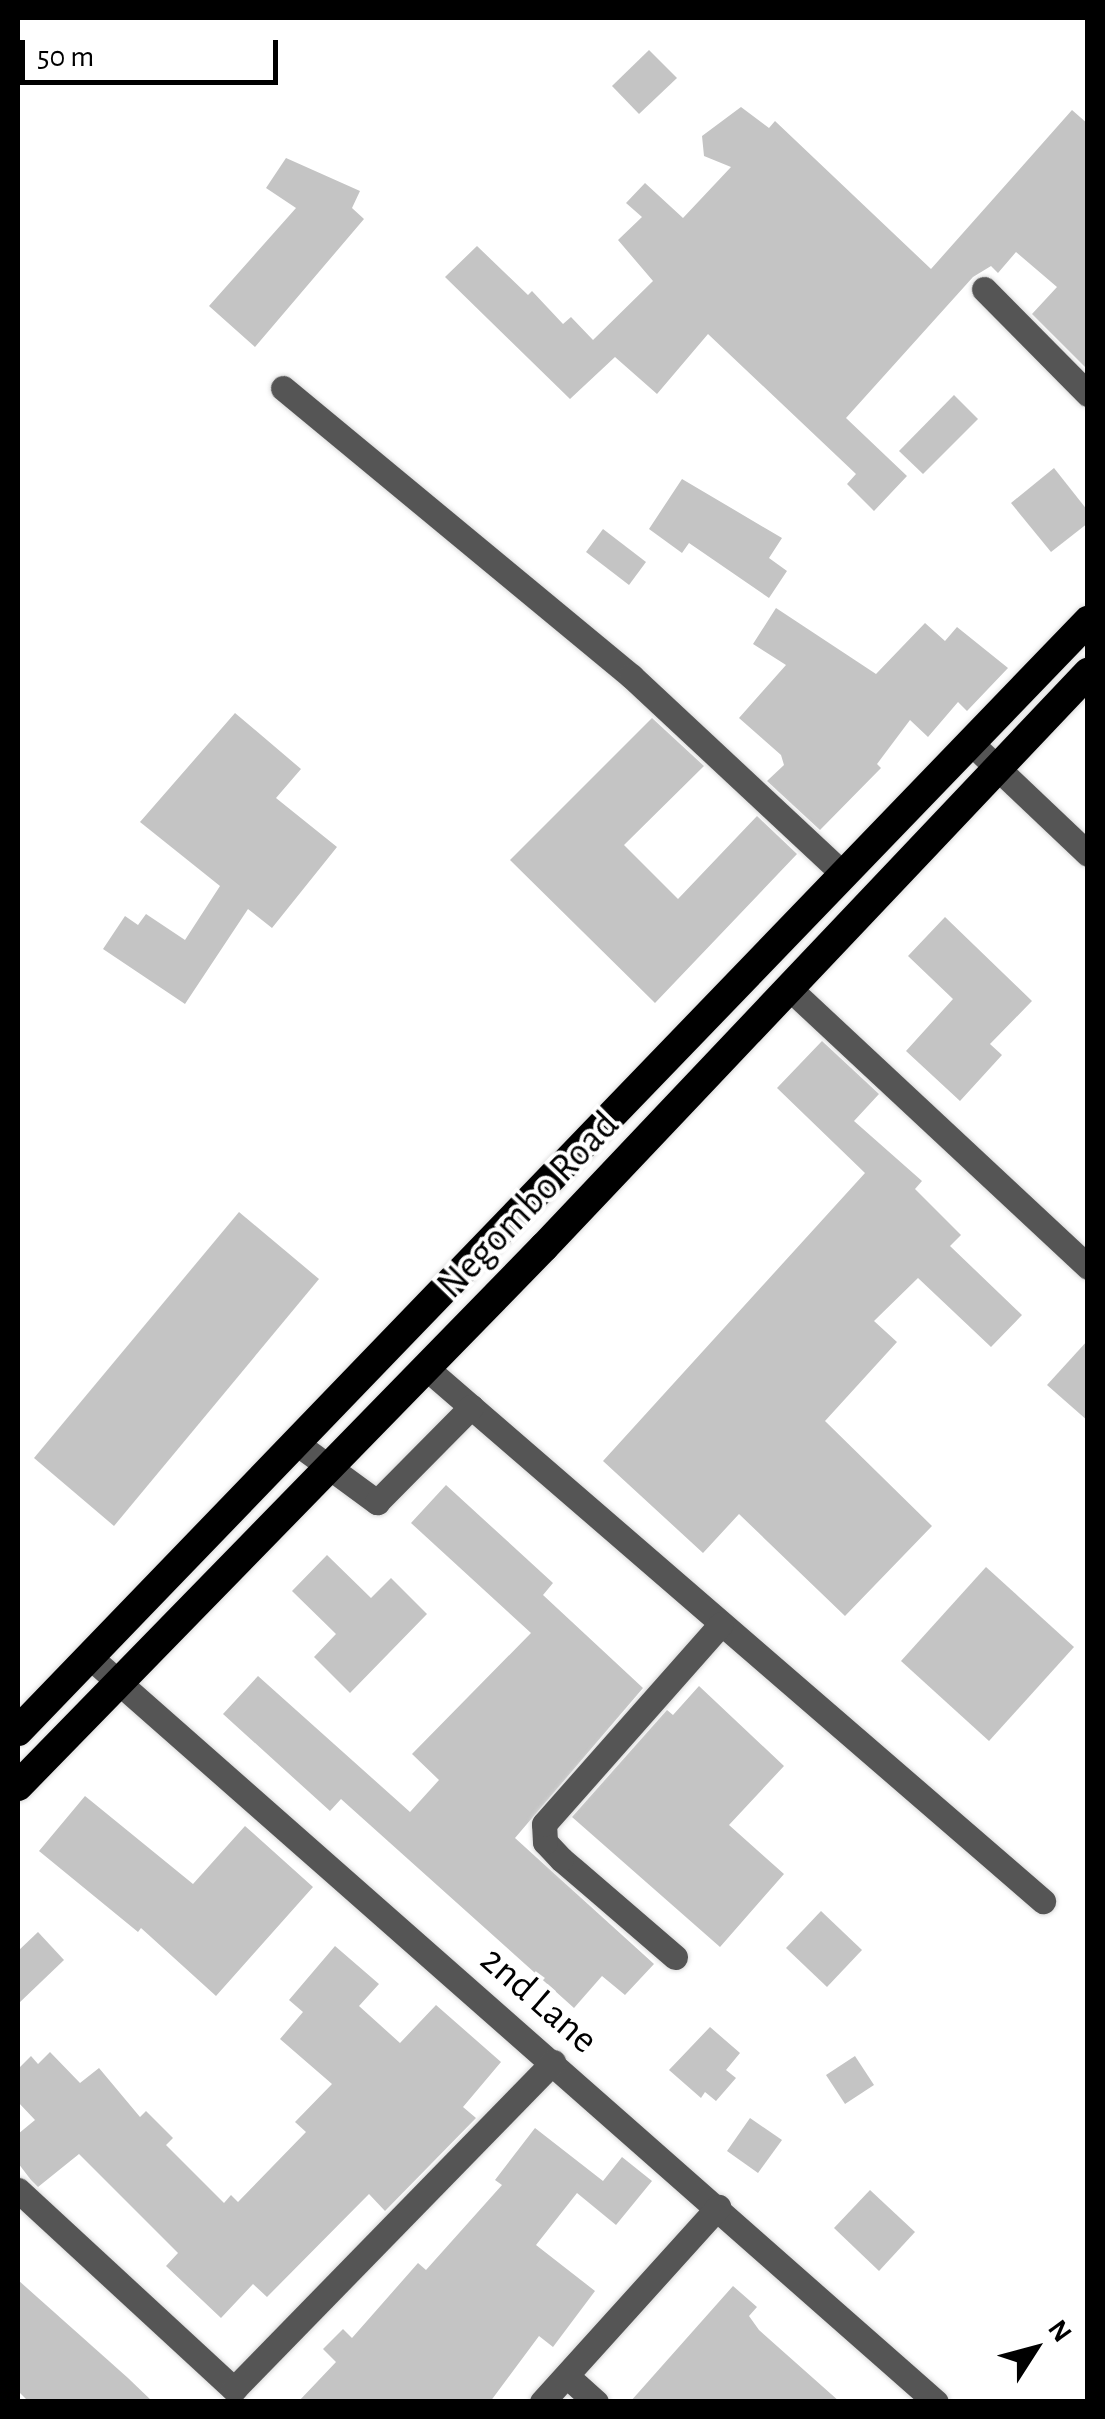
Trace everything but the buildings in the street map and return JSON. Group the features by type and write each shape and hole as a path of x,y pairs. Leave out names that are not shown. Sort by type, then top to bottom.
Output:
{"highway":[{"name":"Negombo Road","path":"18,1731 299,1445 1088,621"},
{"name":"Negombo Road","path":"18,1786 791,990 1088,673"}],"street":[{"path":"984,288 1088,394"},
{"path":"283,388 632,676 843,874"},
{"path":"971,743 1088,854"},
{"path":"791,990 1088,1267"},
{"path":"425,1367 1043,1901"},
{"path":"299,1445 377,1502 470,1407"},
{"path":"674,1957 561,1859 545,1842 544,1824 721,1624"},
{"name":"2nd Lane","path":"90,1657 936,2402"},
{"path":"18,2190 228,2395 553,2062"},
{"path":"542,2402 718,2207"},
{"path":"567,2376 596,2402"}]}
